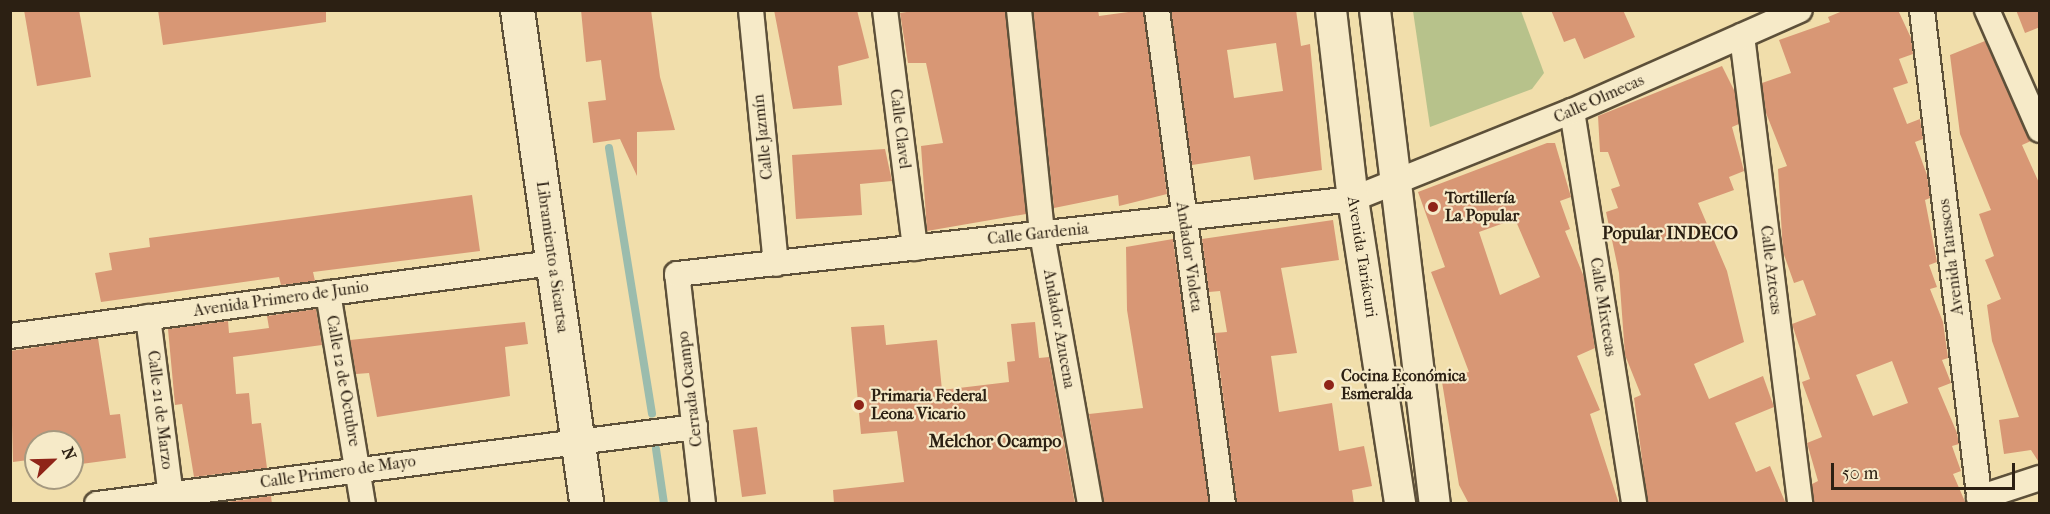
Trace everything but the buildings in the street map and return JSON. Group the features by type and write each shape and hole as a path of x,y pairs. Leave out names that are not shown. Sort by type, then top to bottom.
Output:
{"main road":[{"name":"Libramiento a Sicartsa","path":"517,10 586,504"}],"street":[{"name":"Calle Jazmín","path":"751,10 776,264"},
{"name":"Calle Clavel","path":"885,10 915,248"},
{"name":"Andador Azucena","path":"1019,10 1042,234 1090,504"},
{"name":"Andador Violeta","path":"1157,10 1223,504"},
{"name":"Avenida Tariácuri","path":"1331,10 1353,199 1400,504"},
{"path":"1375,10 1435,504"},
{"name":"Calle Olmecas","path":"1397,185 1572,111 1800,10"},
{"name":"Avenida Tarascos","path":"1922,10 1980,501"},
{"path":"1988,10 2040,130"},
{"name":"Calle Aztecas","path":"1742,36 1800,504"},
{"name":"Calle Mixtecas","path":"1572,111 1634,504"},
{"name":"Calle Gardenia","path":"677,274 1353,199 1397,185"},
{"name":"Avenida Primero de Junio","path":"10,336 552,263"},
{"name":"Cerrada Ocampo","path":"677,274 703,504"},
{"name":"Calle 12 de Octubre","path":"328,293 363,504"},
{"name":"Calle 21 de Marzo","path":"148,317 171,499"},
{"name":"Calle Primero de Mayo","path":"97,504 171,499 358,469 695,427"},
{"path":"1980,501 2040,478"}],"green space":[{"path":"1413,11 1521,11 1544,73 1532,89 1430,127"}],"waterway":[{"path":"609,148 652,414"},
{"path":"656,449 664,504"}],"place":[{"name":"Tortillería La Popular","path":"1433,207"},
{"name":"Cocina Económica Esmeralda","path":"1329,385"},
{"name":"Primaria Federal Leona Vicario","path":"859,405"}],"district":[{"name":"Popular INDECO","path":"1670,234"},
{"name":"Melchor Ocampo","path":"995,442"}]}
